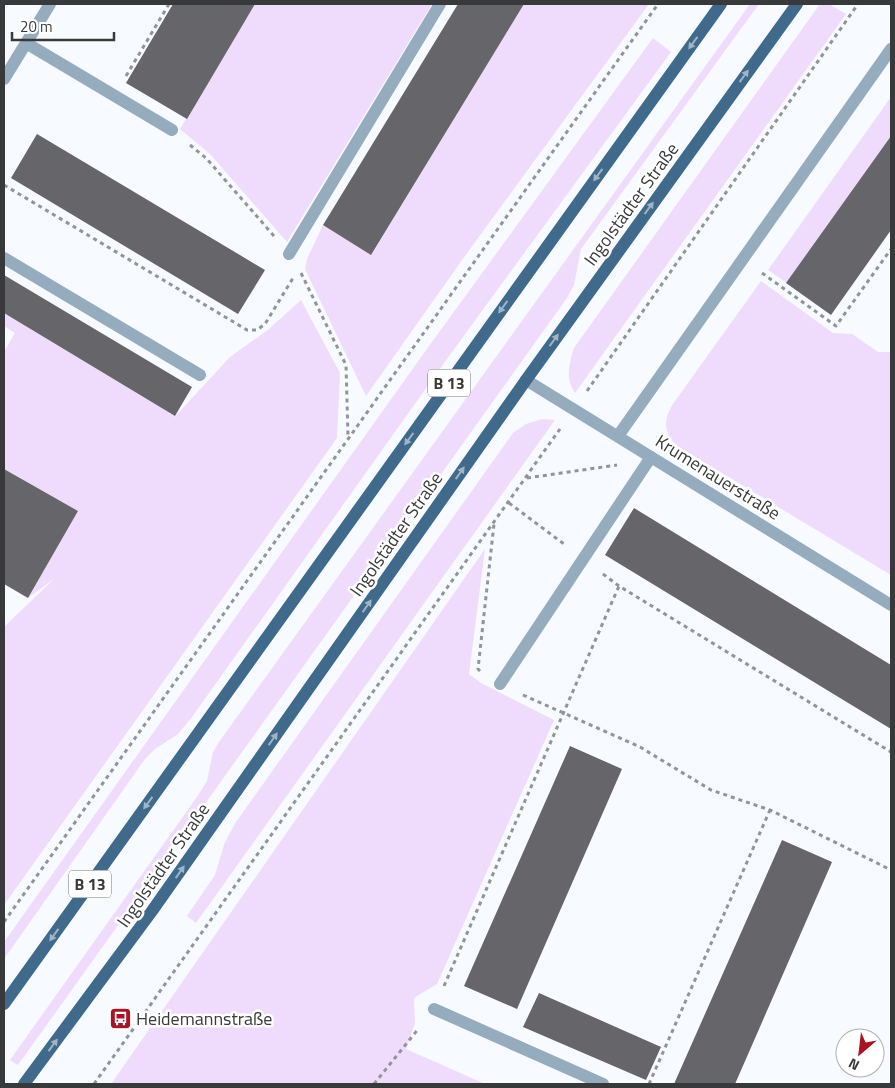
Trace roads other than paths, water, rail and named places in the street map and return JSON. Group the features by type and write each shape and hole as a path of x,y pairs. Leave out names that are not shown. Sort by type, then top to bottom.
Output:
{"main road":[{"name":"B 13","path":"4,1004 721,4"},
{"name":"Ingolstädter Straße","path":"24,1084 152,912 526,380 797,4"}],"street":[{"path":"4,79 50,4"},
{"path":"289,254 440,4"},
{"path":"26,43 172,130"},
{"path":"618,436 891,48"},
{"path":"4,258 200,375"},
{"name":"Krumenauerstraße","path":"526,380 891,605"},
{"path":"500,684 652,458"},
{"path":"434,1009 603,1084"}],"place":[{"name":"Heidemannstraße","path":"120,1018"}]}
